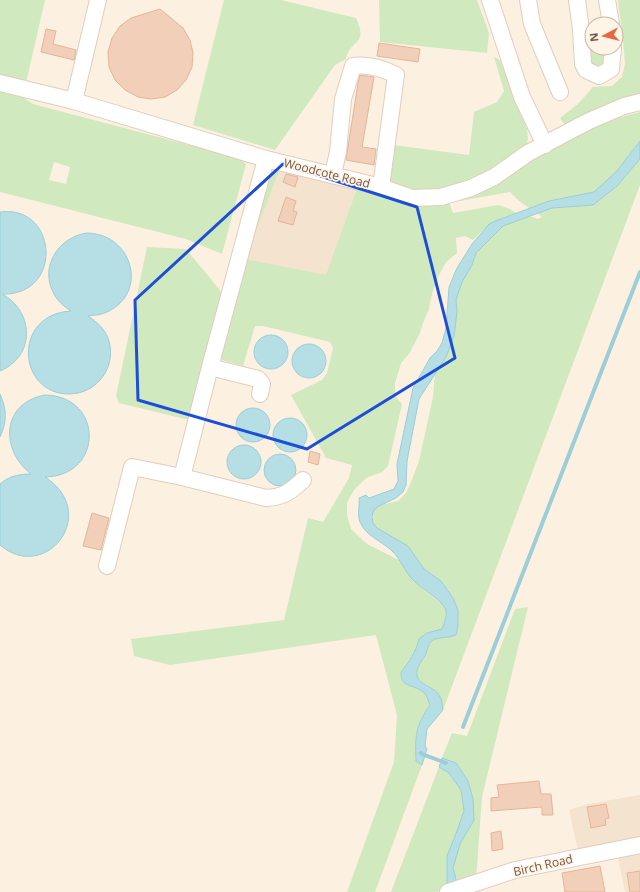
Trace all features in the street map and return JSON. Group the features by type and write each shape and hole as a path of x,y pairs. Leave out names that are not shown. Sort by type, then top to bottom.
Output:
{"street":[{"path":"74,101 98,0"},
{"path":"490,0 522,97 545,145"},
{"path":"528,0 532,24 560,92"},
{"path":"577,0 583,64 586,70 599,76 611,70 612,56"},
{"path":"608,0 610,16"},
{"path":"333,174 338,152 343,99 353,66 360,65 382,68 396,75 381,187"},
{"name":"Woodcote Road","path":"0,83 74,101 266,159 333,174 381,187 412,198 441,197 471,188 494,177 528,153 611,111 639,103"},
{"path":"182,477 266,159"},
{"path":"210,367 258,379 262,384 260,394"},
{"path":"107,566 132,467 182,477 266,498 279,497 292,490 303,480"},
{"name":"Birch Road","path":"455,890 515,870 640,845"}],"highlighted area":[{"path":"283,164 417,207 455,358 307,449 138,400 135,300"}],"shaded area":[{"path":"280,169 357,188 326,276 244,259"},
{"path":"640,795 640,892 625,892 615,845 582,851 577,847 569,810 588,804"}],"green space":[{"path":"0,0 45,0 26,83 0,77"},
{"path":"224,0 281,0 356,18 360,38 351,48 346,59 335,65 275,150 193,125"},
{"path":"379,0 477,0 489,33 487,53 380,42"},
{"path":"618,0 640,0 640,95 586,118 565,125 560,118 579,103 593,87 612,86 622,77 625,64 624,16 620,16"},
{"path":"588,56 605,56 604,63 597,66 591,64"},
{"path":"494,57 500,60 527,129 528,139 526,147 482,179 426,194 394,187 389,181 393,145 469,155 474,112 497,102 504,91"},
{"path":"0,90 19,95 33,104 238,158 246,164 222,254 186,239 0,192","holes":["54,162 70,167 66,184 49,180"]},
{"path":"640,112 640,141 617,171 594,192 549,201 529,208 510,192 460,201 458,196 498,179 567,140 610,120"},
{"path":"640,159 640,185 443,710 436,693 432,688 419,680 417,675 417,671 431,641 456,635 441,581 424,569 408,546 377,528 373,523 373,512 381,505 398,501 406,493 411,482 419,461 433,397 435,374 446,357 457,312 456,300 462,282 472,265 476,253 503,226 530,216 538,219 542,217 537,213 552,208 593,205 617,186"},
{"path":"292,168 292,172 280,169 245,259 326,275 357,188 414,203 429,204 448,199 453,213 498,205 510,209 516,213 489,224 473,240 465,236 456,238 457,253 446,262 437,279 429,309 420,333 409,354 401,363 395,383 395,396 402,404 388,466 382,472 366,478 354,490 347,503 347,515 351,529 367,544 399,560 414,582 442,604 446,611 445,622 442,629 427,633 419,639 412,656 401,672 403,681 408,685 422,691 430,705 418,725 415,745 416,761 422,765 375,892 347,892 394,762 397,715 376,635 170,665 134,656 131,639 284,620 308,518 323,522 349,478 352,465 326,458 291,395 322,380 327,373 333,348 330,342 263,326 255,326 243,366 219,359 260,199 273,172 276,169"},
{"path":"147,247 186,249 223,294 191,419 185,419 119,403 116,396"},
{"path":"528,607 482,797 476,880 458,887 453,868 460,844 474,820 473,799 442,758 452,733 467,736 515,609"},
{"path":"439,767 449,773 461,790 464,811 447,856 447,890 435,892 391,892"}],"water":[{"path":"640,141 640,159 617,186 593,205 552,208 503,226 476,253 472,265 462,282 456,300 457,312 454,336 446,357 419,399 407,461 406,485 403,492 396,498 377,507 373,512 373,523 377,528 408,546 424,569 441,581 453,598 458,610 458,626 456,635 435,639 431,642 417,671 417,676 419,679 439,695 443,710 427,729 425,746 427,749 422,765 416,761 416,738 421,719 430,705 422,691 408,685 403,681 401,672 412,657 419,639 427,633 442,629 446,618 446,611 437,599 418,585 391,550 362,527 359,516 359,498 366,495 369,498 394,489 398,481 397,464 413,388 430,358 442,343 446,328 449,287 457,268 472,244 489,224 498,220 549,201 594,192 617,171"},
{"path":"0,212 19,213 34,222 42,235 46,251 44,267 36,281 22,291 2,294 13,302 20,311 25,322 26,333 25,345 20,355 12,364 0,371"},
{"path":"86,233 102,236 115,243 124,253 130,265 131,279 128,292 120,303 105,313 88,316 100,326 108,338 110,358 108,368 97,383 89,389 79,393 69,394 52,391 39,381 31,369 28,354 31,339 38,325 52,315 71,311 60,302 54,294 50,284 50,264 60,247 76,236"},
{"path":"271,335 283,340 288,352 283,364 271,369 259,364 254,352 259,340"},
{"path":"309,344 321,349 326,361 321,373 309,378 297,373 292,361 297,349"},
{"path":"0,394 5,410 5,421 0,437"},
{"path":"45,395 64,399 78,408 86,421 89,436 86,451 78,464 64,473 45,477 61,492 68,508 68,525 61,539 49,550 34,556 17,555 0,545 0,484 14,476 31,474 21,464 14,453 10,441 10,428 13,417 20,407 30,400"},
{"path":"253,408 265,413 270,425 265,437 253,442 241,437 236,425 241,413"},
{"path":"290,418 302,423 307,435 302,447 290,452 278,447 273,435 278,423"},
{"path":"244,445 256,450 261,462 256,474 244,479 232,474 227,462 232,450"},
{"path":"277,454 283,454 292,458 296,470 292,482 283,486 277,486 268,482 264,473 264,467 268,458"},
{"path":"442,758 456,763 468,781 473,799 474,820 460,844 453,868 458,887 447,890 447,856 464,811 461,790 449,773 439,767"}],"building":[{"path":"160,9 183,28 190,40 193,53 192,67 186,80 177,90 165,97 151,99 138,97 125,90 115,80 109,67 108,52 112,38 120,26 131,18"},
{"path":"46,29 56,31 53,44 76,50 74,60 41,52"},
{"path":"379,43 420,49 418,62 377,56"},
{"path":"360,75 374,77 362,147 376,149 374,165 346,160"},
{"path":"286,174 298,177 295,187 283,182"},
{"path":"286,197 296,201 293,211 297,212 293,225 278,221"},
{"path":"310,451 320,454 318,465 308,462"},
{"path":"92,513 109,518 101,550 83,546"},
{"path":"539,781 541,794 551,794 553,815 542,815 542,807 491,811 491,798 499,797 497,785"},
{"path":"606,804 609,818 605,819 606,825 591,828 587,807"},
{"path":"501,831 503,849 492,851 491,833"},
{"path":"600,866 605,892 565,892 562,873"},
{"path":"640,871 640,892 630,892 627,873"}],"waterway":[{"path":"463,727 640,272"},
{"path":"421,753 446,763"}]}
